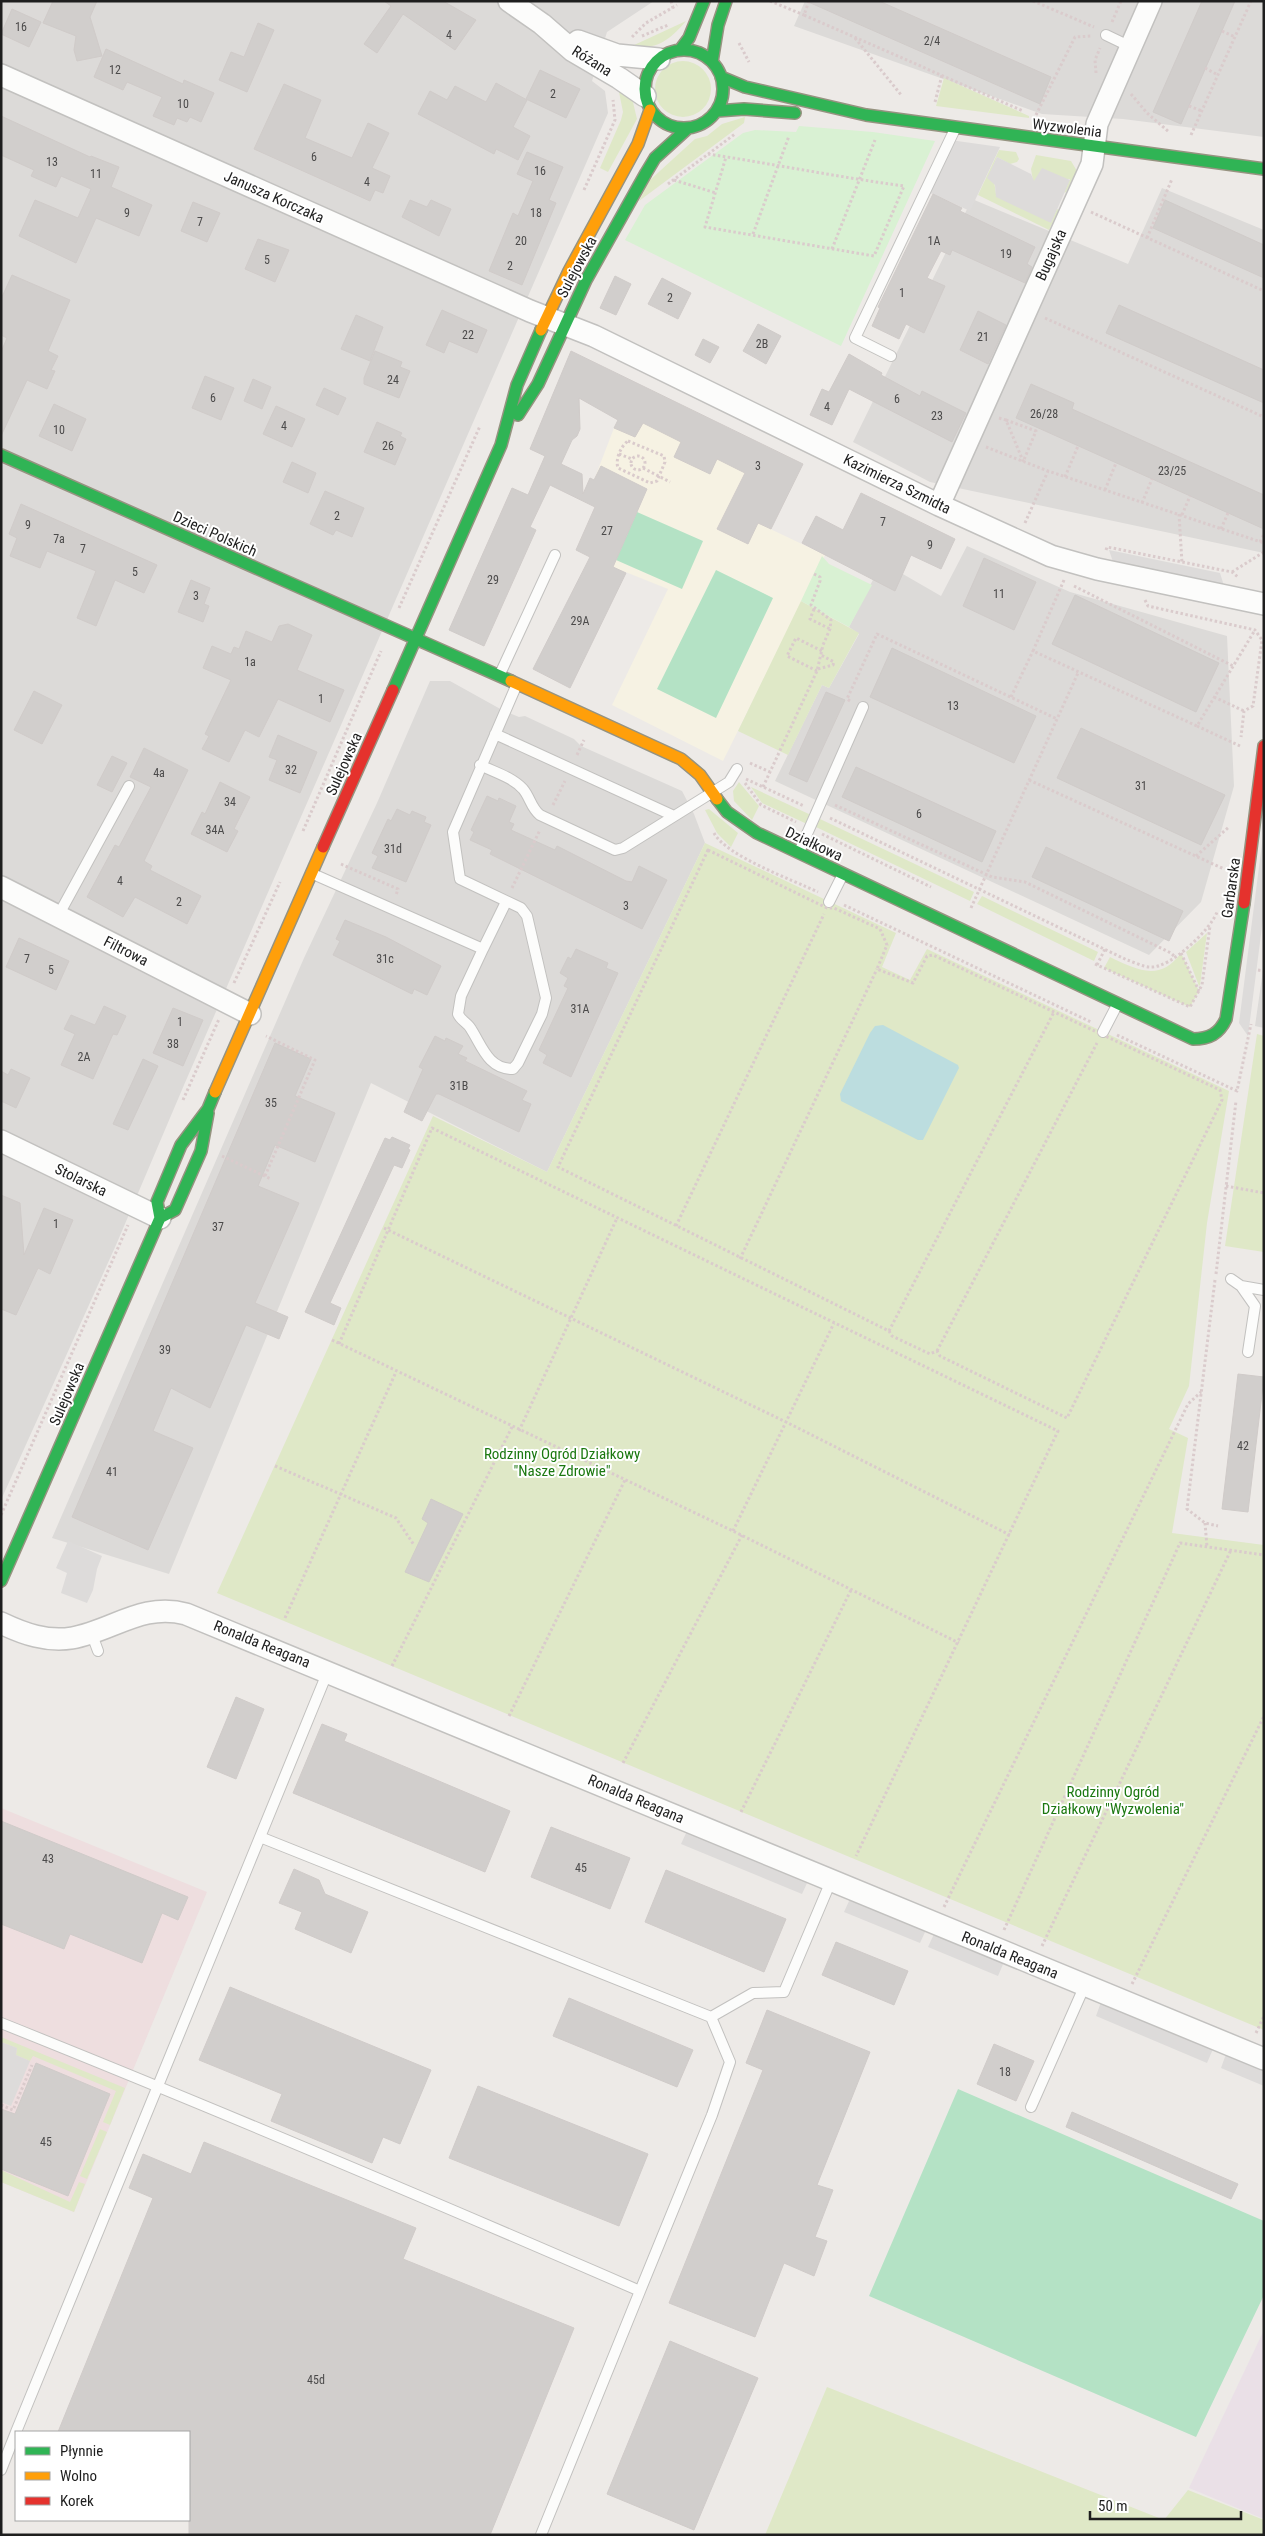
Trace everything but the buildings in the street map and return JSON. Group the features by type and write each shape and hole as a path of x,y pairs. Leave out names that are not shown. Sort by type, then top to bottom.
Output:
{"main road":[{"path":"680,50 689,38 704,1"},
{"path":"712,62 718,24 726,1"},
{"path":"680,50 692,51 703,55 712,62 721,77 722,95 716,111 704,123 687,128 673,127 660,121 647,103 647,76 658,59 680,50"},
{"name":"Wyzwolenia","path":"721,77 745,86 866,115 1264,169"},
{"name":"Sulejowska","path":"1,1581 160,1218 157,1202 181,1144 208,1109 507,430 538,384 568,271 638,144 647,103"},
{"name":"Wyzwolenia","path":"716,111 744,108 815,115 866,115"},
{"name":"Sulejowska","path":"507,430 512,402 522,372 555,321 586,280 655,158 687,128"},
{"name":"Dzieci Polskich","path":"1,455 416,640"},
{"name":"Działkowa","path":"416,640 449,652 681,759 700,775 727,812 739,822 798,853 961,929 1117,1005 1193,1039 1206,1039 1218,1032"},
{"name":"Garbarska","path":"1218,1032 1225,1022 1232,992 1264,746"},
{"name":"Sulejowska","path":"160,1218 175,1210 201,1151 208,1109"}],"street":[{"name":"Różana","path":"509,1 542,24 573,51 609,72 647,103"},
{"name":"Bugajska","path":"939,505 1090,170 1097,124 1151,1"},
{"name":"Różana","path":"542,24 604,52 633,58 658,59"},
{"name":"Janusza Korczaka","path":"1,75 555,321"},
{"name":"Kazimierza Szmidta","path":"555,321 1026,546 1065,560 1264,604"},
{"name":"Filtrowa","path":"1,887 250,1014"},
{"name":"Stolarska","path":"1,1141 160,1218"},
{"name":"Ronalda Reagana","path":"1,1623 30,1635 50,1639 72,1638 95,1642 146,1612 178,1612 210,1622 1264,2059"}],"lane":[{"path":"1106,36 1131,47"},
{"path":"891,356 855,338 956,128"},
{"path":"500,675 556,555"},
{"path":"506,902 462,996 458,1014 470,1028 486,1057 507,1068 513,1068 518,1063 542,1014 546,998 527,916 522,909 462,882 458,876 453,832 480,765 517,683"},
{"path":"798,853 863,707"},
{"path":"494,734 674,816"},
{"path":"480,765 518,785 525,792 536,812 614,850 623,848 729,782 737,769"},
{"path":"58,916 129,786"},
{"path":"312,873 483,949"},
{"path":"829,903 844,874"},
{"path":"1103,1031 1117,1005"},
{"path":"1231,1279 1241,1286 1255,1306 1248,1352"},
{"path":"1241,1286 1264,1290"},
{"path":"16,2431 328,1671"},
{"path":"260,1836 711,2017 730,2062 712,2115 541,2535"},
{"path":"711,2017 753,1993 784,1992 831,1881"},
{"path":"1031,2107 1085,1985"},
{"path":"1,2023 440,2204 640,2291"},
{"path":"1,2470 15,2435"}],"path":[{"path":"770,1 1035,116 1075,37 1106,36"},
{"path":"804,15 809,1"},
{"path":"1033,1 1091,26 1106,36"},
{"path":"1190,137 1251,1"},
{"path":"676,22 628,42 646,23 682,3"},
{"path":"1222,32 1235,37"},
{"path":"855,38 904,99"},
{"path":"738,42 752,68"},
{"path":"1205,68 1218,75"},
{"path":"583,192 614,120 615,104 606,80 609,72"},
{"path":"933,110 942,76"},
{"path":"1126,87 1143,109 1173,135"},
{"path":"1189,106 1202,111"},
{"path":"753,234 790,132"},
{"path":"666,185 736,134"},
{"path":"832,249 876,139"},
{"path":"708,154 904,186 874,256 705,227 726,157"},
{"path":"1146,238 1175,172"},
{"path":"674,180 716,193"},
{"path":"1087,210 1264,291"},
{"path":"1040,316 1264,417"},
{"path":"994,416 1036,431 1023,462"},
{"path":"1006,420 1023,462"},
{"path":"299,839 482,421"},
{"path":"631,441 664,456 665,462 659,476 657,481 650,483 620,469 616,461 623,445 631,441"},
{"path":"981,445 1065,477 1262,543 1264,534"},
{"path":"1065,477 1078,446"},
{"path":"619,454 632,459 638,456 642,458 645,461 643,468"},
{"path":"632,459 633,468 637,470 643,468 670,482"},
{"path":"1105,490 1116,463"},
{"path":"1022,530 1048,471"},
{"path":"1142,502 1152,479"},
{"path":"1182,563 1181,515 1190,496"},
{"path":"1221,529 1228,513"},
{"path":"1232,572 1264,552"},
{"path":"763,787 818,670 830,629 831,620 814,608 811,602 820,578 814,574"},
{"path":"1011,697 1065,581 1060,577"},
{"path":"1074,585 1233,666"},
{"path":"814,608 810,619 830,629"},
{"path":"1197,726 1254,630"},
{"path":"863,707 847,699 877,634 1057,720"},
{"path":"796,638 822,653 834,662 818,670 787,656 796,638"},
{"path":"1033,651 1240,746"},
{"path":"961,929 1078,673"},
{"path":"1214,697 1244,711"},
{"path":"938,890 761,805 741,776 1105,949 1150,967 1162,965 1181,953 1210,925"},
{"path":"1028,780 1224,869"},
{"path":"823,799 986,875 1025,882 1171,953 1175,957"},
{"path":"506,902 546,818"},
{"path":"1196,856 1229,827 1228,836"},
{"path":"713,831 723,845 738,854 829,903 834,908 880,929 887,945 740,1258"},
{"path":"1103,1031 937,1351 930,1354 892,1336 889,1331 558,1167 708,850 829,903 1103,1031 1237,1091"},
{"path":"332,882 344,855"},
{"path":"1223,877 1225,861"},
{"path":"340,864 398,889 391,908"},
{"path":"180,1108 283,874"},
{"path":"963,902 981,911"},
{"path":"676,1226 829,903"},
{"path":"1088,961 1190,1007 1202,985 1210,925 1218,908"},
{"path":"1097,965 1105,949"},
{"path":"1181,953 1199,990"},
{"path":"876,968 913,983 927,956 934,955 1054,1012 1103,1031 1220,1090 1222,1100 1067,1418 940,1356 937,1351"},
{"path":"1258,970 1264,971"},
{"path":"889,1331 1054,1012"},
{"path":"263,1035 315,1060 265,1176"},
{"path":"1218,1526 1205,1523 1187,1509 1236,1101"},
{"path":"339,1344 432,1128 1058,1432 856,1856"},
{"path":"220,1155 271,1179"},
{"path":"1226,1186 1264,1193"},
{"path":"1,1515 137,1206"},
{"path":"519,1431 617,1218"},
{"path":"384,1228 786,1422 1010,1535"},
{"path":"733,1531 834,1323"},
{"path":"332,1340 519,1431 733,1531 958,1643"},
{"path":"286,1618 340,1493 396,1372"},
{"path":"942,1912 1188,1404 1201,1392"},
{"path":"392,1666 512,1427"},
{"path":"275,1466 396,1518 414,1545"},
{"path":"509,1716 625,1480"},
{"path":"1205,1523 1208,1547"},
{"path":"623,1763 742,1536"},
{"path":"996,1949 1180,1543 1264,1555"},
{"path":"1039,1952 1231,1550"},
{"path":"741,1812 851,1590"},
{"path":"1130,1990 1264,1716"},
{"path":"1253,2041 1264,2016"},
{"path":"1,2105 13,2110 32,2065"}],"shaded area":[{"path":"1,1 654,1 607,32 592,81 605,91 608,113 116,1245 1,1500"},
{"path":"805,1 1264,1 1264,137 1123,119 1042,114 794,26"},
{"path":"950,140 1000,147 970,211 925,192"},
{"path":"997,157 1031,174 1034,181 1042,168 1070,180 1051,223 996,197 995,185 987,178"},
{"path":"1162,188 1264,230 1264,553 930,482 853,442 972,199 1128,264"},
{"path":"638,384 789,457 758,523 825,555 723,761 612,705 668,589 613,567 641,503 594,480 614,428"},
{"path":"967,546 1070,592 1227,636 1234,786 1201,902 1149,955 775,781 822,685 829,688 859,634 849,627 882,562 941,596"},
{"path":"1109,550 1220,573 1225,589 1114,565"},
{"path":"430,681 450,681 504,711 519,717 525,716 574,739 581,746 682,791 694,814 705,843 547,1172 371,1083 169,1574 52,1538 304,958 377,803"},
{"path":"1264,828 1264,911 1248,1036 1239,1023"},
{"path":"1264,963 1264,1028 1255,1026"},
{"path":"68,1541 102,1556 97,1569 93,1590 87,1603 61,1593 67,1573 56,1568"},
{"path":"1,1808 207,1892 74,2212 1,2182"},
{"path":"687,1831 808,1881 802,1894 681,1844"},
{"path":"850,1899 926,1930 920,1943 844,1912"},
{"path":"934,1934 1004,1962 998,1976 928,1947"},
{"path":"1101,2002 1213,2049 1207,2063 1096,2016"},
{"path":"1,2042 17,2048 16,2055 30,2061 11,2106 1,2102"},
{"path":"1226,2054 1264,2070 1264,2086 1221,2068"},
{"path":"1264,2330 1264,2519 1189,2488"}],"green space":[{"path":"686,21 669,38 656,45 648,47 632,46"},
{"path":"677,61 689,61 699,65 707,73 711,89 707,105 699,113 689,117 677,117 667,113 659,105 655,95 655,83 659,73 667,65"},
{"path":"944,78 1029,116 1029,118 936,106"},
{"path":"618,87 632,98 637,119 608,172 600,168 623,112"},
{"path":"745,117 744,123 639,201 650,180 695,139 707,136 722,124"},
{"path":"799,126 873,132 935,141 841,346 625,240 645,205 743,133 755,130 796,132"},
{"path":"999,150 1016,152 1019,159 1017,162 1010,164 997,157 988,178 994,181 996,194 1051,222 1057,209 1059,210 1049,230 978,195"},
{"path":"1036,155 1071,161 1077,171 1066,192 1064,193 1070,179 1033,181 1031,169"},
{"path":"637,512 703,541 682,589 616,560"},
{"path":"822,556 829,564 872,585 849,627 801,601"},
{"path":"716,570 773,598 716,718 657,689"},
{"path":"801,601 859,633 829,688 822,685 788,755 738,731"},
{"path":"739,782 759,806 752,820 734,801 733,791"},
{"path":"751,787 811,815 807,824 762,803"},
{"path":"709,809 738,833 731,847 717,833 705,810"},
{"path":"820,819 974,892 970,901 816,827"},
{"path":"705,843 896,933 882,967 910,980 927,949 1229,1091 1207,1223 1189,1386 1169,1429 1188,1438 1172,1533 1264,1545 1264,2030 217,1593 433,1116 547,1172"},
{"path":"982,896 1098,952 1094,961 977,904"},
{"path":"1207,933 1200,985 1199,986 1186,952"},
{"path":"1181,953 1199,991 1190,1007 1104,968 1110,957 1139,969 1156,970 1165,968"},
{"path":"1257,1034 1264,1036 1264,1252 1225,1246"},
{"path":"1,2037 125,2088 110,2125 103,2122 116,2091 33,2056 30,2061 16,2055 17,2048 1,2042"},
{"path":"958,2089 1264,2221 1264,2295 1196,2437 869,2296"},
{"path":"100,2129 107,2132 87,2179 80,2176"},
{"path":"1,2170 70,2202 79,2182 85,2184 74,2212 1,2182"},
{"path":"827,2387 1164,2520 1188,2490 1264,2520 1264,2535 765,2535"}],"water":[{"path":"883,1025 958,1065 959,1068 923,1140 918,1140 841,1101 840,1094 870,1033 875,1026"}],"traffic: fast":[{"path":"680,50 689,38 704,1"},
{"path":"712,62 718,25 726,1"},
{"path":"684,50 699,53 712,61 720,74 723,89 720,104 712,117 699,125 684,128 669,125 656,117 648,104 645,89 648,74 656,61 669,53 684,50"},
{"path":"721,77 745,87 866,115 1264,169"},
{"path":"717,111 744,109 795,113"},
{"path":"518,415 538,384 586,280 646,173 655,158 687,129"},
{"path":"393,690 501,445 517,385 541,330"},
{"path":"1,455 511,681"},
{"path":"717,799 727,812 757,833 1193,1039 1213,1035 1226,1019 1244,903"},
{"path":"1,1581 160,1218 157,1202 181,1145 208,1109 215,1092"},
{"path":"160,1218 175,1210 201,1151 208,1113"}],"traffic: slow":[{"path":"541,330 569,271 638,144 650,110"},
{"path":"511,681 681,759 700,775 717,799"},
{"path":"215,1092 323,847"}],"traffic: jam":[{"path":"323,847 393,690"},
{"path":"1244,903 1264,746"}],"park label":[{"name":"Rodzinny Ogród Działkowy \"Nasze Zdrowie\"","path":"562,1462"},
{"name":"Rodzinny Ogród Działkowy \"Wyzwolenia\"","path":"1113,1800"}]}
